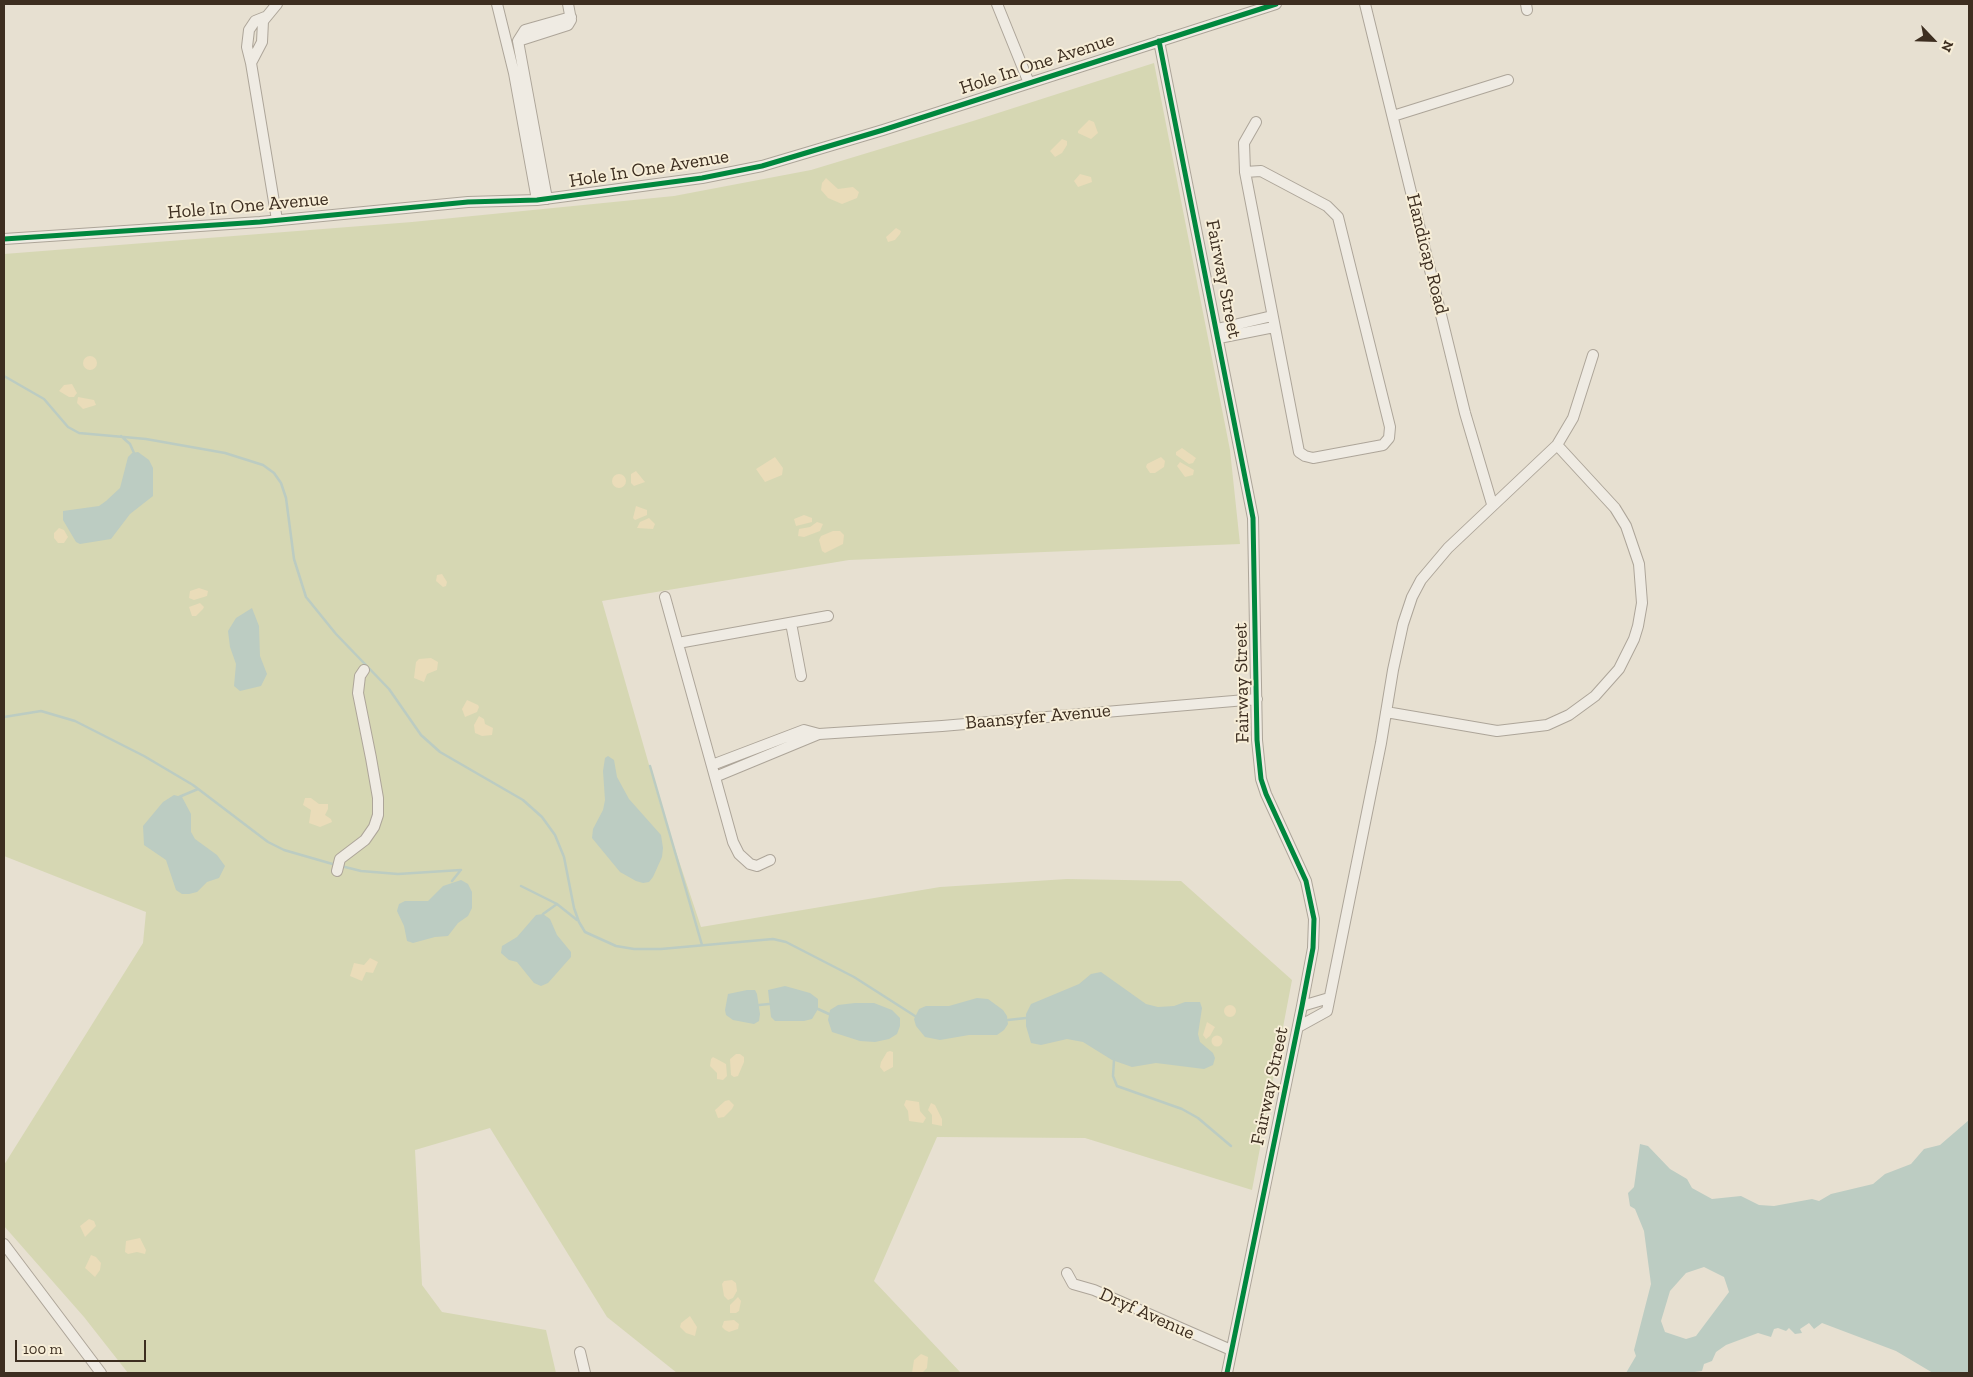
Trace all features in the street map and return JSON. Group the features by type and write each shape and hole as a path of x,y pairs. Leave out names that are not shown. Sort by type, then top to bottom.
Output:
{"street":[{"path":"277,220 248,47 249,30 256,20 265,16 278,4"},
{"path":"497,4 542,199"},
{"path":"542,199 518,41 525,30 571,17 568,4"},
{"path":"997,4 1029,83"},
{"name":"Hole In One Avenue","path":"4,239 277,220 468,202 542,199 702,178 762,166 1274,4"},
{"name":"Handicap Road","path":"1365,4 1465,413 1492,504"},
{"path":"251,62 262,42 265,16"},
{"name":"Fairway Street","path":"1159,41 1253,518 1259,761 1266,794 1297,861 1312,900 1315,934 1298,1027 1227,1373"},
{"path":"1393,116 1508,80"},
{"path":"1245,172 1267,173 1327,206 1338,217 1390,427 1387,442 1383,445 1313,458 1302,454 1297,447 1245,172 1244,143 1256,122"},
{"path":"1218,334 1273,322"},
{"path":"1298,1027 1326,1014 1403,624 1420,580 1443,553 1492,504 1557,445 1572,418 1593,355"},
{"path":"1386,712 1497,731 1547,725 1569,715 1595,696 1619,669 1634,639 1642,603 1642,583 1635,551 1626,526 1615,508 1557,445"},
{"path":"665,597 715,777 739,854 750,864 757,866 770,860"},
{"path":"678,643 828,616"},
{"path":"791,623 801,676"},
{"path":"337,871 340,859 365,840 374,827 378,815 378,798 358,693 360,676 364,670"},
{"name":"Baansyfer Avenue","path":"712,765 804,730 819,734 942,726 1256,699"},
{"name":"Baansyfer Avenue","path":"715,777 819,734"},
{"path":"766,743 769,754"},
{"path":"1302,1006 1329,998"},
{"path":"4,1244 101,1373"},
{"name":"Dryf Avenue","path":"1067,1273 1073,1284 1094,1290 1232,1350"},
{"path":"580,1352 584,1373"}],"green space":[{"path":"1154,63 1230,450 1240,544 849,560 602,601 662,810 701,927 940,887 1067,879 1181,881 1292,980 1252,1190 1085,1138 937,1137 874,1281 961,1373 677,1373 607,1317 490,1128 415,1150 422,1285 442,1312 546,1330 556,1373 128,1373 84,1317 4,1226 4,1165 143,943 146,912 4,856 4,254 412,222 674,196 811,170"}],"sand":[{"path":"1089,120 1094,122 1098,133 1091,139 1078,133"},
{"path":"1062,139 1067,141 1067,145 1062,153 1055,157 1050,151"},
{"path":"1080,174 1091,177 1092,182 1078,187 1074,181"},
{"path":"826,178 838,189 853,187 859,192 857,198 842,204 828,198 821,190 822,183"},
{"path":"896,228 901,231 900,234 895,240 888,242 886,237"},
{"path":"90,356 95,358 97,363 95,368 90,370 85,368 83,363 85,358"},
{"path":"72,384 77,393 74,397 69,397 59,391 64,385"},
{"path":"78,397 94,400 96,405 83,409 77,403"},
{"path":"1182,448 1196,458 1193,463 1189,464 1176,455 1176,452"},
{"path":"775,457 783,468 782,475 765,482 756,469"},
{"path":"1161,457 1165,461 1164,467 1155,473 1150,473 1146,467 1147,464"},
{"path":"1180,462 1194,470 1193,475 1185,477 1177,466"},
{"path":"636,471 645,482 634,486 631,483 631,474"},
{"path":"616,474 622,474 626,481 622,488 616,488 612,484 612,478"},
{"path":"636,506 647,510 647,515 635,520 633,518"},
{"path":"804,515 812,518 812,522 796,526 794,519"},
{"path":"649,518 655,524 653,529 637,528 640,522"},
{"path":"817,522 823,524 820,531 804,537 798,536 799,529 810,527"},
{"path":"59,528 64,530 68,537 64,543 58,543 54,538 54,533"},
{"path":"833,531 840,531 844,535 843,544 825,553 822,551 819,540 821,536"},
{"path":"442,574 447,582 446,586 443,587 436,581 437,575"},
{"path":"199,588 208,591 207,596 194,600 189,598 190,591"},
{"path":"200,603 204,607 203,609 196,616 192,616 189,607"},
{"path":"431,658 438,662 437,670 427,674 424,682 414,678 416,662 419,659"},
{"path":"467,700 479,707 477,712 465,717 462,709"},
{"path":"479,716 484,719 485,724 493,728 492,735 482,736 475,733 474,725"},
{"path":"305,798 311,798 319,804 328,804 325,815 332,822 320,827 309,823 311,810 303,805"},
{"path":"370,958 378,962 373,973 366,972 362,981 350,976 354,963 364,965"},
{"path":"1232,1005 1235,1006 1235,1016 1228,1017 1225,1016 1224,1009 1225,1006"},
{"path":"1207,1022 1215,1027 1206,1039 1203,1035"},
{"path":"1217,1035 1223,1041 1217,1047 1211,1041"},
{"path":"887,1052 893,1052 893,1067 884,1072 880,1067 881,1062"},
{"path":"736,1054 744,1057 744,1062 738,1076 734,1077 731,1075 730,1059"},
{"path":"713,1057 726,1064 727,1076 723,1080 717,1079 717,1073 710,1066"},
{"path":"729,1100 734,1105 732,1109 724,1117 718,1118 715,1110 725,1101"},
{"path":"906,1100 919,1102 920,1111 926,1118 923,1123 909,1121 908,1111 904,1105"},
{"path":"931,1103 935,1105 942,1119 942,1126 932,1124 932,1115 928,1110"},
{"path":"89,1219 94,1221 96,1226 85,1237 80,1226"},
{"path":"140,1238 146,1250 145,1254 137,1252 128,1254 125,1252 126,1241"},
{"path":"91,1255 96,1257 101,1263 100,1270 95,1277 85,1268"},
{"path":"732,1280 736,1283 737,1291 733,1298 728,1300 724,1296 722,1284 724,1281"},
{"path":"738,1297 741,1301 739,1311 730,1313 730,1305"},
{"path":"690,1316 697,1327 695,1336 686,1333 680,1327 681,1323"},
{"path":"734,1320 739,1324 738,1329 729,1332 722,1327 724,1321"},
{"path":"921,1354 928,1357 927,1368 922,1373 912,1373 914,1360"}],"shaded area":[{"path":"138,452 149,460 153,468 153,496 130,514 111,539 80,544 76,542 63,520 63,511 99,506 106,501 120,488 128,457 132,453"},
{"path":"252,608 259,626 260,656 267,674 261,686 240,691 234,686 236,664 230,647 228,631 236,618"},
{"path":"608,756 614,760 617,777 629,799 661,835 662,857 649,882 636,881 620,872 592,838 593,829 603,810 605,800 603,771 605,758"},
{"path":"174,795 182,797 191,814 191,832 195,839 217,855 225,866 219,878 207,882 197,892 189,894 182,894 176,890 166,860 144,845 143,826 163,802"},
{"path":"461,880 468,884 472,892 472,908 468,916 458,923 448,936 435,937 413,943 407,941 404,926 397,911 399,904 405,901 428,901 443,886"},
{"path":"543,914 550,919 557,935 571,952 571,957 548,983 541,986 534,983 517,962 509,960 501,953 502,946 517,937 536,915"},
{"path":"1101,972 1146,1004 1158,1007 1174,1006 1185,1002 1200,1002 1202,1008 1198,1034 1200,1042 1213,1053 1215,1058 1213,1065 1204,1069 1156,1063 1132,1067 1112,1060 1083,1042 1067,1039 1041,1045 1031,1043 1026,1026 1026,1014 1031,1004 1079,984 1091,974"},
{"path":"785,986 810,993 818,999 818,1009 812,1019 804,1021 775,1021 771,1017 768,990"},
{"path":"755,990 757,994 760,1014 759,1021 754,1024 733,1020 726,1015 728,994"},
{"path":"977,998 988,999 1003,1010 1007,1016 1008,1024 997,1035 969,1035 940,1040 925,1037 916,1026 914,1019 919,1009 926,1006 949,1006"},
{"path":"874,1003 892,1010 900,1018 897,1034 889,1039 875,1042 860,1041 832,1032 828,1020 830,1010 838,1005"},
{"path":"1969,1120 1969,1373 1933,1373 1896,1351 1822,1323 1814,1329 1809,1323 1800,1329 1802,1333 1795,1334 1789,1328 1786,1331 1778,1328 1774,1329 1771,1337 1758,1333 1726,1345 1716,1352 1712,1361 1704,1364 1702,1371 1687,1373 1626,1373 1636,1356 1634,1350 1651,1284 1644,1231 1635,1209 1630,1206 1628,1193 1634,1187 1640,1144 1648,1146 1670,1169 1687,1179 1692,1188 1712,1199 1741,1196 1759,1205 1774,1206 1812,1199 1819,1201 1831,1194 1873,1184 1885,1174 1911,1164 1924,1149 1940,1145","holes":["1704,1267 1724,1277 1729,1292 1696,1336 1686,1339 1665,1332 1661,1321 1670,1291 1686,1273"]}],"waterway":[{"path":"4,376 44,399 68,427 79,433 146,439 225,453 263,465 274,473 281,483 286,498 294,559 306,597 336,634 389,689 421,735 440,752 523,800 542,817 555,835 564,857 574,908 585,932 616,946 634,949 661,949 773,939 786,942 854,977 915,1016"},
{"path":"121,436 130,444 134,453"},
{"path":"4,717 41,711 75,721 144,756 193,785 268,842 284,850 336,865"},
{"path":"650,766 702,945"},
{"path":"179,797 198,789"},
{"path":"341,866 361,871 398,874 461,870"},
{"path":"452,881 460,871"},
{"path":"521,886 557,904 577,920"},
{"path":"543,914 557,904"},
{"path":"759,1005 769,1004"},
{"path":"818,1009 829,1014"},
{"path":"1008,1020 1026,1018"},
{"path":"1114,1060 1113,1076 1117,1086 1182,1109 1198,1118 1231,1146"}],"cycle path":[{"path":"4,239 260,222 468,202 537,200 702,178 762,166 883,130 1276,4"},
{"path":"1159,41 1253,518 1257,740 1261,779 1306,881 1314,919 1313,948 1302,1006 1227,1373"}]}
